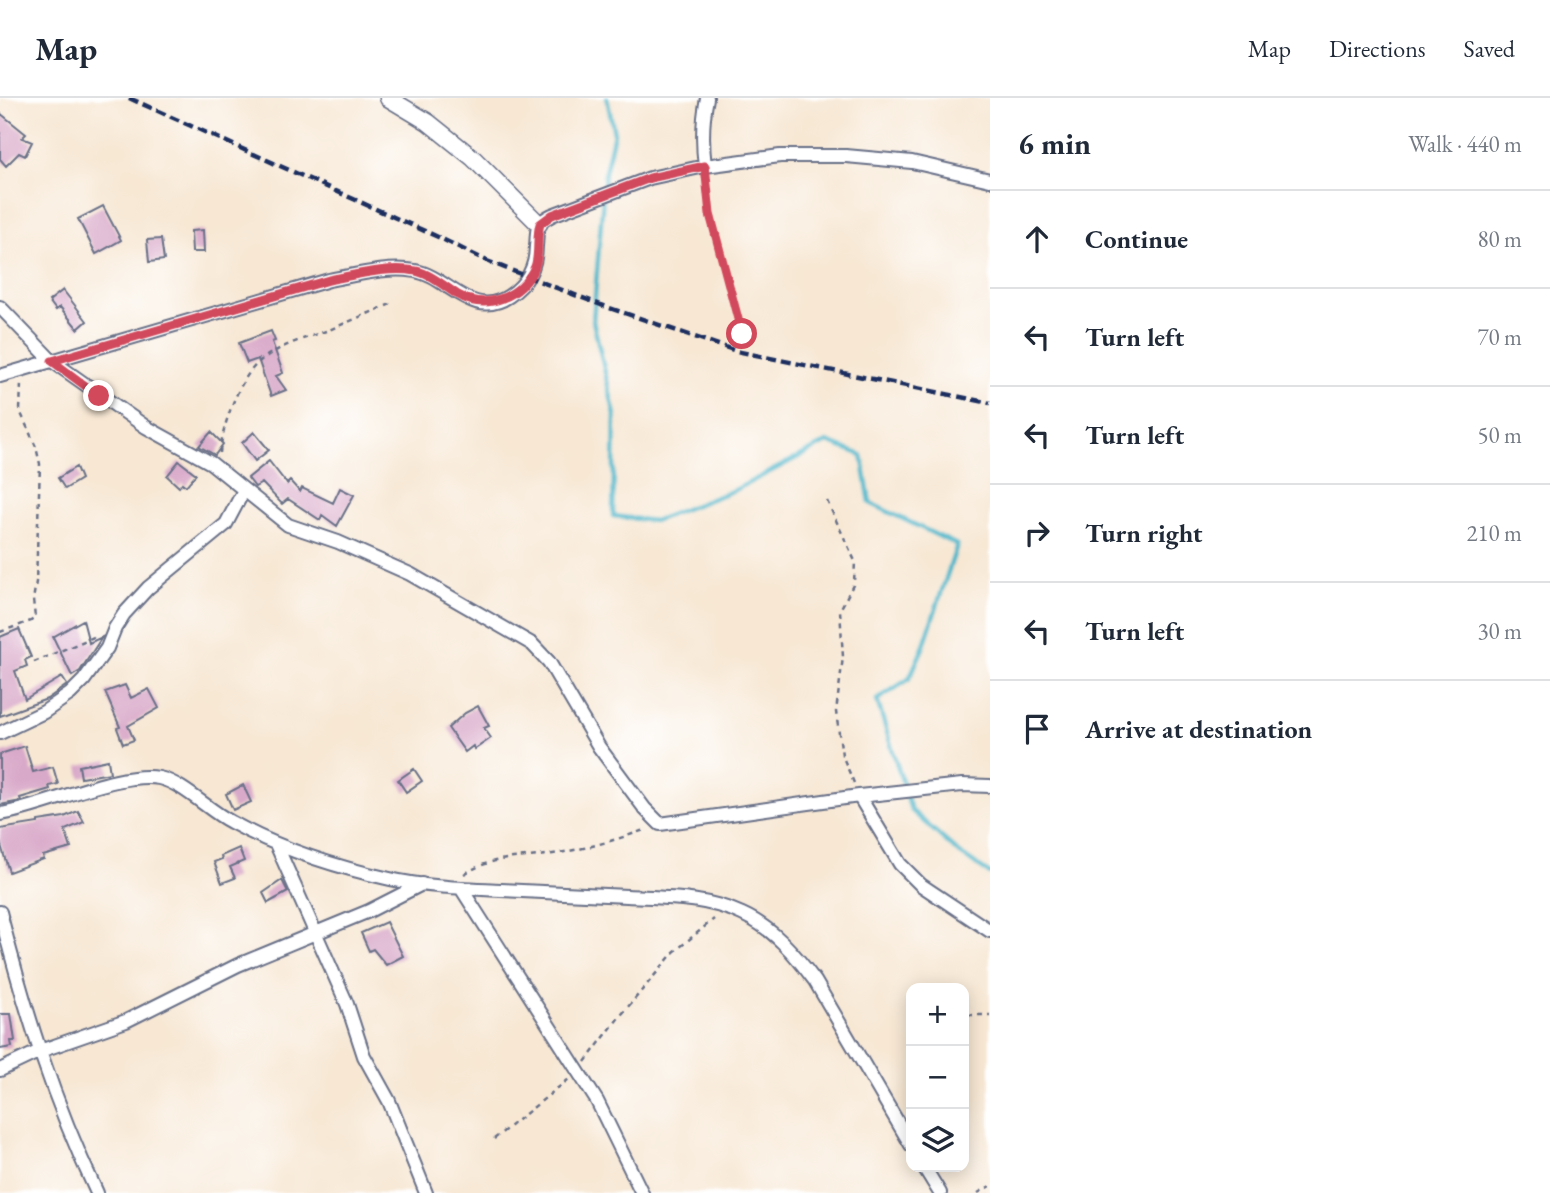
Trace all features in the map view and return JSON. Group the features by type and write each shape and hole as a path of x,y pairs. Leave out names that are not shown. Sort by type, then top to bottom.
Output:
{"street":[{"path":"388,98 428,122 473,158 540,224"},
{"path":"705,166 702,118 707,98"},
{"path":"540,224 567,208 650,178 705,166 780,156 846,156 912,162 990,180"},
{"path":"0,376 329,280 362,274 417,271 472,301 492,302 506,298 518,289 535,267 540,224"},
{"path":"0,307 52,361 146,427 200,456 288,525 338,542 410,573 532,644 549,662 599,747 645,809 660,824 859,796 962,785 990,786"},
{"path":"0,733 44,712 70,694 107,648 124,614 148,588 226,524 244,490"},
{"path":"0,814 131,778 158,778 175,785 229,821 276,844 359,872 461,888 692,900 728,909 762,925 799,958 906,1136"},
{"path":"859,796 900,864 921,885 990,931"},
{"path":"276,844 347,1004 365,1056 389,1101 426,1193"},
{"path":"0,1070 40,1051 126,1021 221,973 315,934 422,884"},
{"path":"461,888 597,1101 642,1193"},
{"path":"0,912 18,983 40,1051 69,1133 97,1193"},
{"path":"927,1172 940,1193"}],"path":[{"path":"705,166 710,214 742,334"},
{"path":"222,473 220,454 223,433 236,398 254,366 271,353 393,303"},
{"path":"0,632 32,621 35,617 33,600 40,464 36,447 20,411 23,369"},
{"path":"827,501 855,561 854,583 840,610 843,657 836,712 842,755 859,796"},
{"path":"34,662 115,628"},
{"path":"443,886 468,871 502,858 530,857 604,844 660,824"},
{"path":"495,1139 577,1073 674,952 698,930 728,909"},
{"path":"969,1015 990,1015"},
{"path":"978,1193 990,1186"}],"building":[{"path":"0,113 26,134 22,138 32,142 25,156 19,153 6,166 0,159"},
{"path":"103,206 121,240 96,254 78,219"},
{"path":"203,230 204,252 192,252 191,231"},
{"path":"161,239 164,260 149,262 147,240"},
{"path":"63,290 87,321 78,329 60,307 56,310 49,301"},
{"path":"271,331 283,373 276,376 286,390 271,396 258,359 247,363 239,343"},
{"path":"211,432 223,444 215,455 199,446"},
{"path":"254,432 269,450 255,461 242,443"},
{"path":"179,461 196,474 186,486 182,483 179,487 167,476"},
{"path":"269,461 287,484 290,481 300,492 302,488 333,503 340,488 354,495 337,526 322,515 320,520 288,499 282,504 262,483 255,487 248,478"},
{"path":"76,467 81,479 65,489 58,478"},
{"path":"83,620 89,643 102,637 80,671 72,676 53,637"},
{"path":"19,629 31,657 25,660 27,666 15,671 25,699 62,677 67,685 47,699 0,716 0,637"},
{"path":"125,685 131,698 149,689 159,708 128,726 134,740 123,744 117,728 120,727 105,692"},
{"path":"478,706 489,726 484,728 491,738 465,752 448,728"},
{"path":"25,746 33,772 53,767 58,784 20,798 21,801 0,805 0,754"},
{"path":"108,760 110,773 81,778 79,766"},
{"path":"414,769 422,781 406,792 398,780"},
{"path":"243,785 251,802 233,810 226,794"},
{"path":"78,811 84,822 65,830 71,848 43,856 44,859 9,872 0,842 0,829 64,817"},
{"path":"239,848 244,861 230,867 235,878 222,883 214,862"},
{"path":"282,880 288,892 268,903 263,893"},
{"path":"386,922 403,956 386,965 373,949 369,951 361,933"},
{"path":"0,1014 11,1014 15,1041 11,1041 12,1047 0,1049"}],"waterway":[{"path":"607,98 614,133 605,172 593,321 615,415 613,516 654,521 737,489 827,442 862,455 870,503 957,545 923,648 909,679 877,700 911,810 959,853 990,874"}],"railway":[{"path":"129,98 487,261 601,305 736,351 990,403"}],"route":[{"path":"99,396 52,361 329,280 362,274 417,271 472,301 492,302 506,298 518,289 535,267 540,224 552,215 650,178 705,166 714,233 739,315 742,334"}]}
